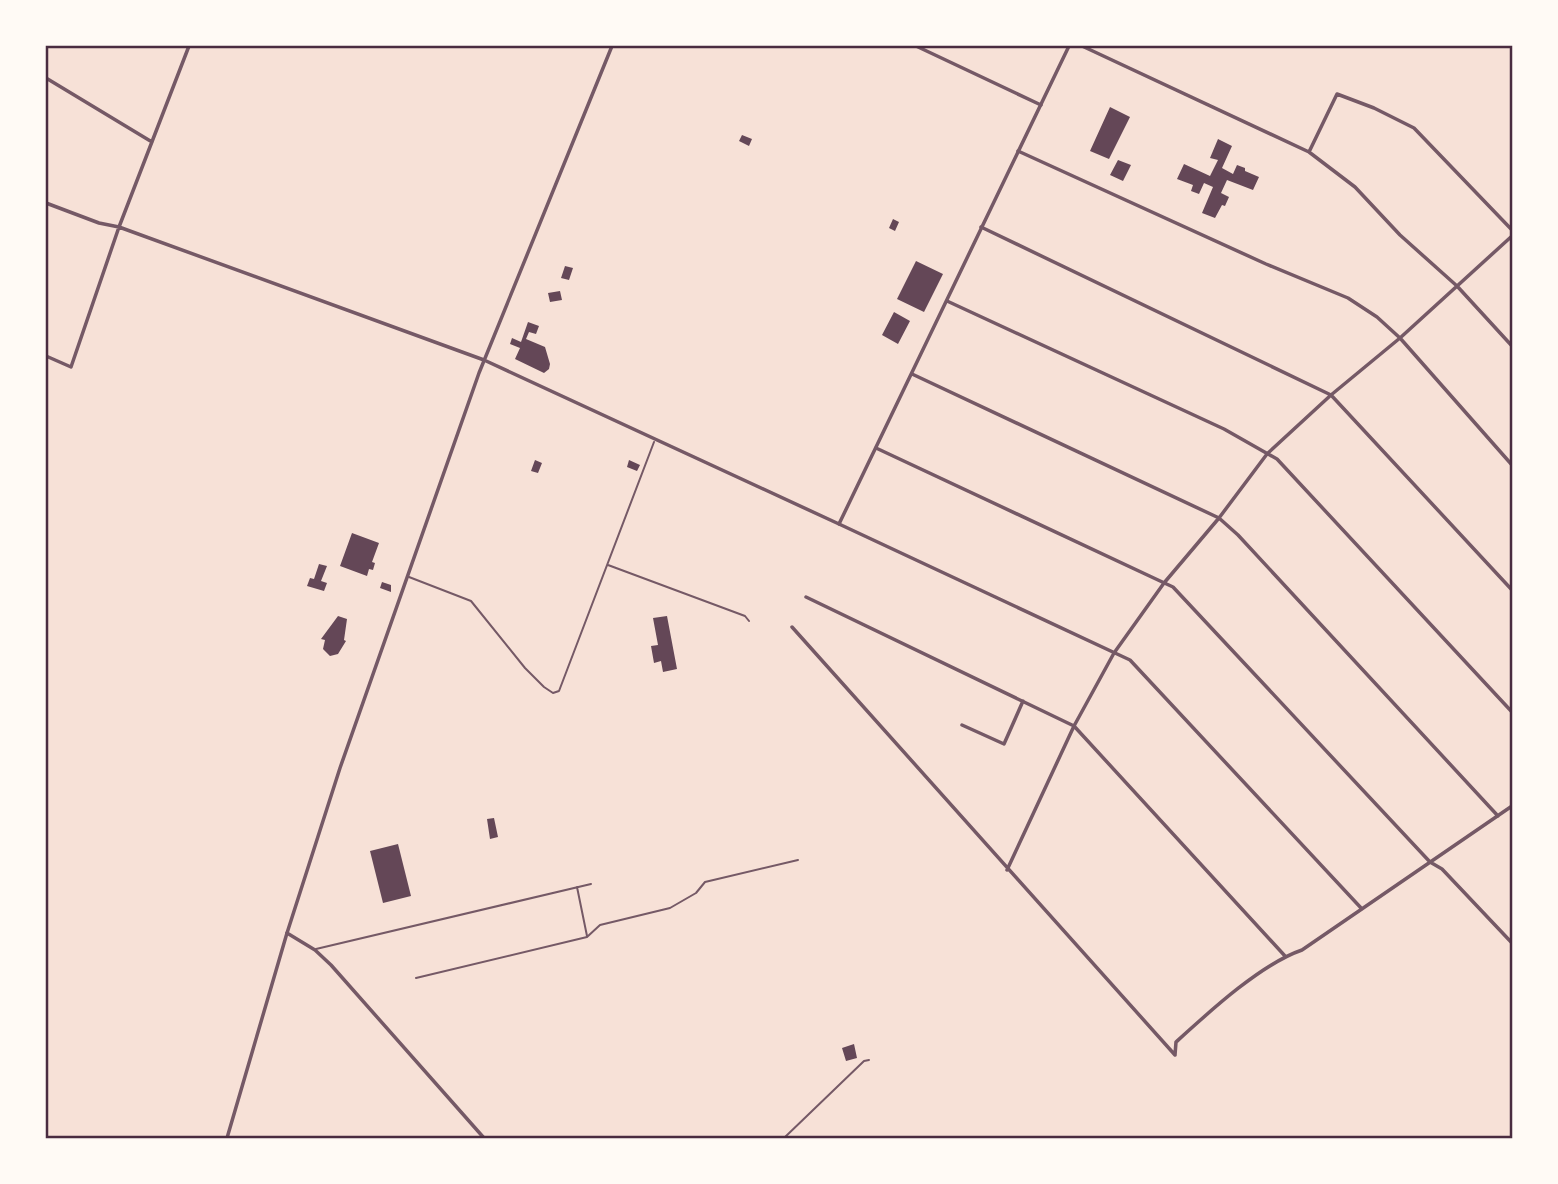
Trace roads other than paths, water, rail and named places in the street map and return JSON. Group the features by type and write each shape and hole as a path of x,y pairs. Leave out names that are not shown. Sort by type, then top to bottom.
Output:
{"street":[{"path":"46,356 71,367 119,227 189,46"},
{"path":"227,1139 287,933 340,768 484,360 612,46"},
{"path":"916,46 1041,105"},
{"path":"839,524 1069,46"},
{"path":"1082,46 1309,152 1355,187 1400,235 1457,286 1513,346"},
{"path":"46,78 152,142"},
{"path":"1309,152 1337,94 1350,98 1414,128 1513,230"},
{"path":"1018,151 1266,264 1348,298 1377,317 1400,338 1513,465"},
{"path":"46,203 484,360 1129,660 1362,909"},
{"path":"981,227 1331,395 1513,590"},
{"path":"1007,870 1074,726 1114,653 1164,583 1268,454 1331,395 1400,338 1513,236"},
{"path":"947,301 1224,429 1276,459 1513,712"},
{"path":"912,373 1219,518 1238,535 1498,816"},
{"path":"876,448 1173,587 1430,862 1442,870 1513,943"},
{"path":"806,597 1074,726 1285,956"},
{"path":"792,627 1175,1055 1176,1042 1213,1008 1285,956 1302,950 1513,806"},
{"path":"962,725 1004,744 1023,701"},
{"path":"287,933 315,950 484,1139"}],"lane":[{"path":"408,576 471,601 525,668 544,687 553,693 559,691 656,438"},
{"path":"608,565 745,616 749,621"},
{"path":"416,978 587,937 600,925 670,908 696,893 705,883 798,860"},
{"path":"315,950 591,884"},
{"path":"577,887 587,937"},
{"path":"784,1139 864,1061 869,1060"}]}
